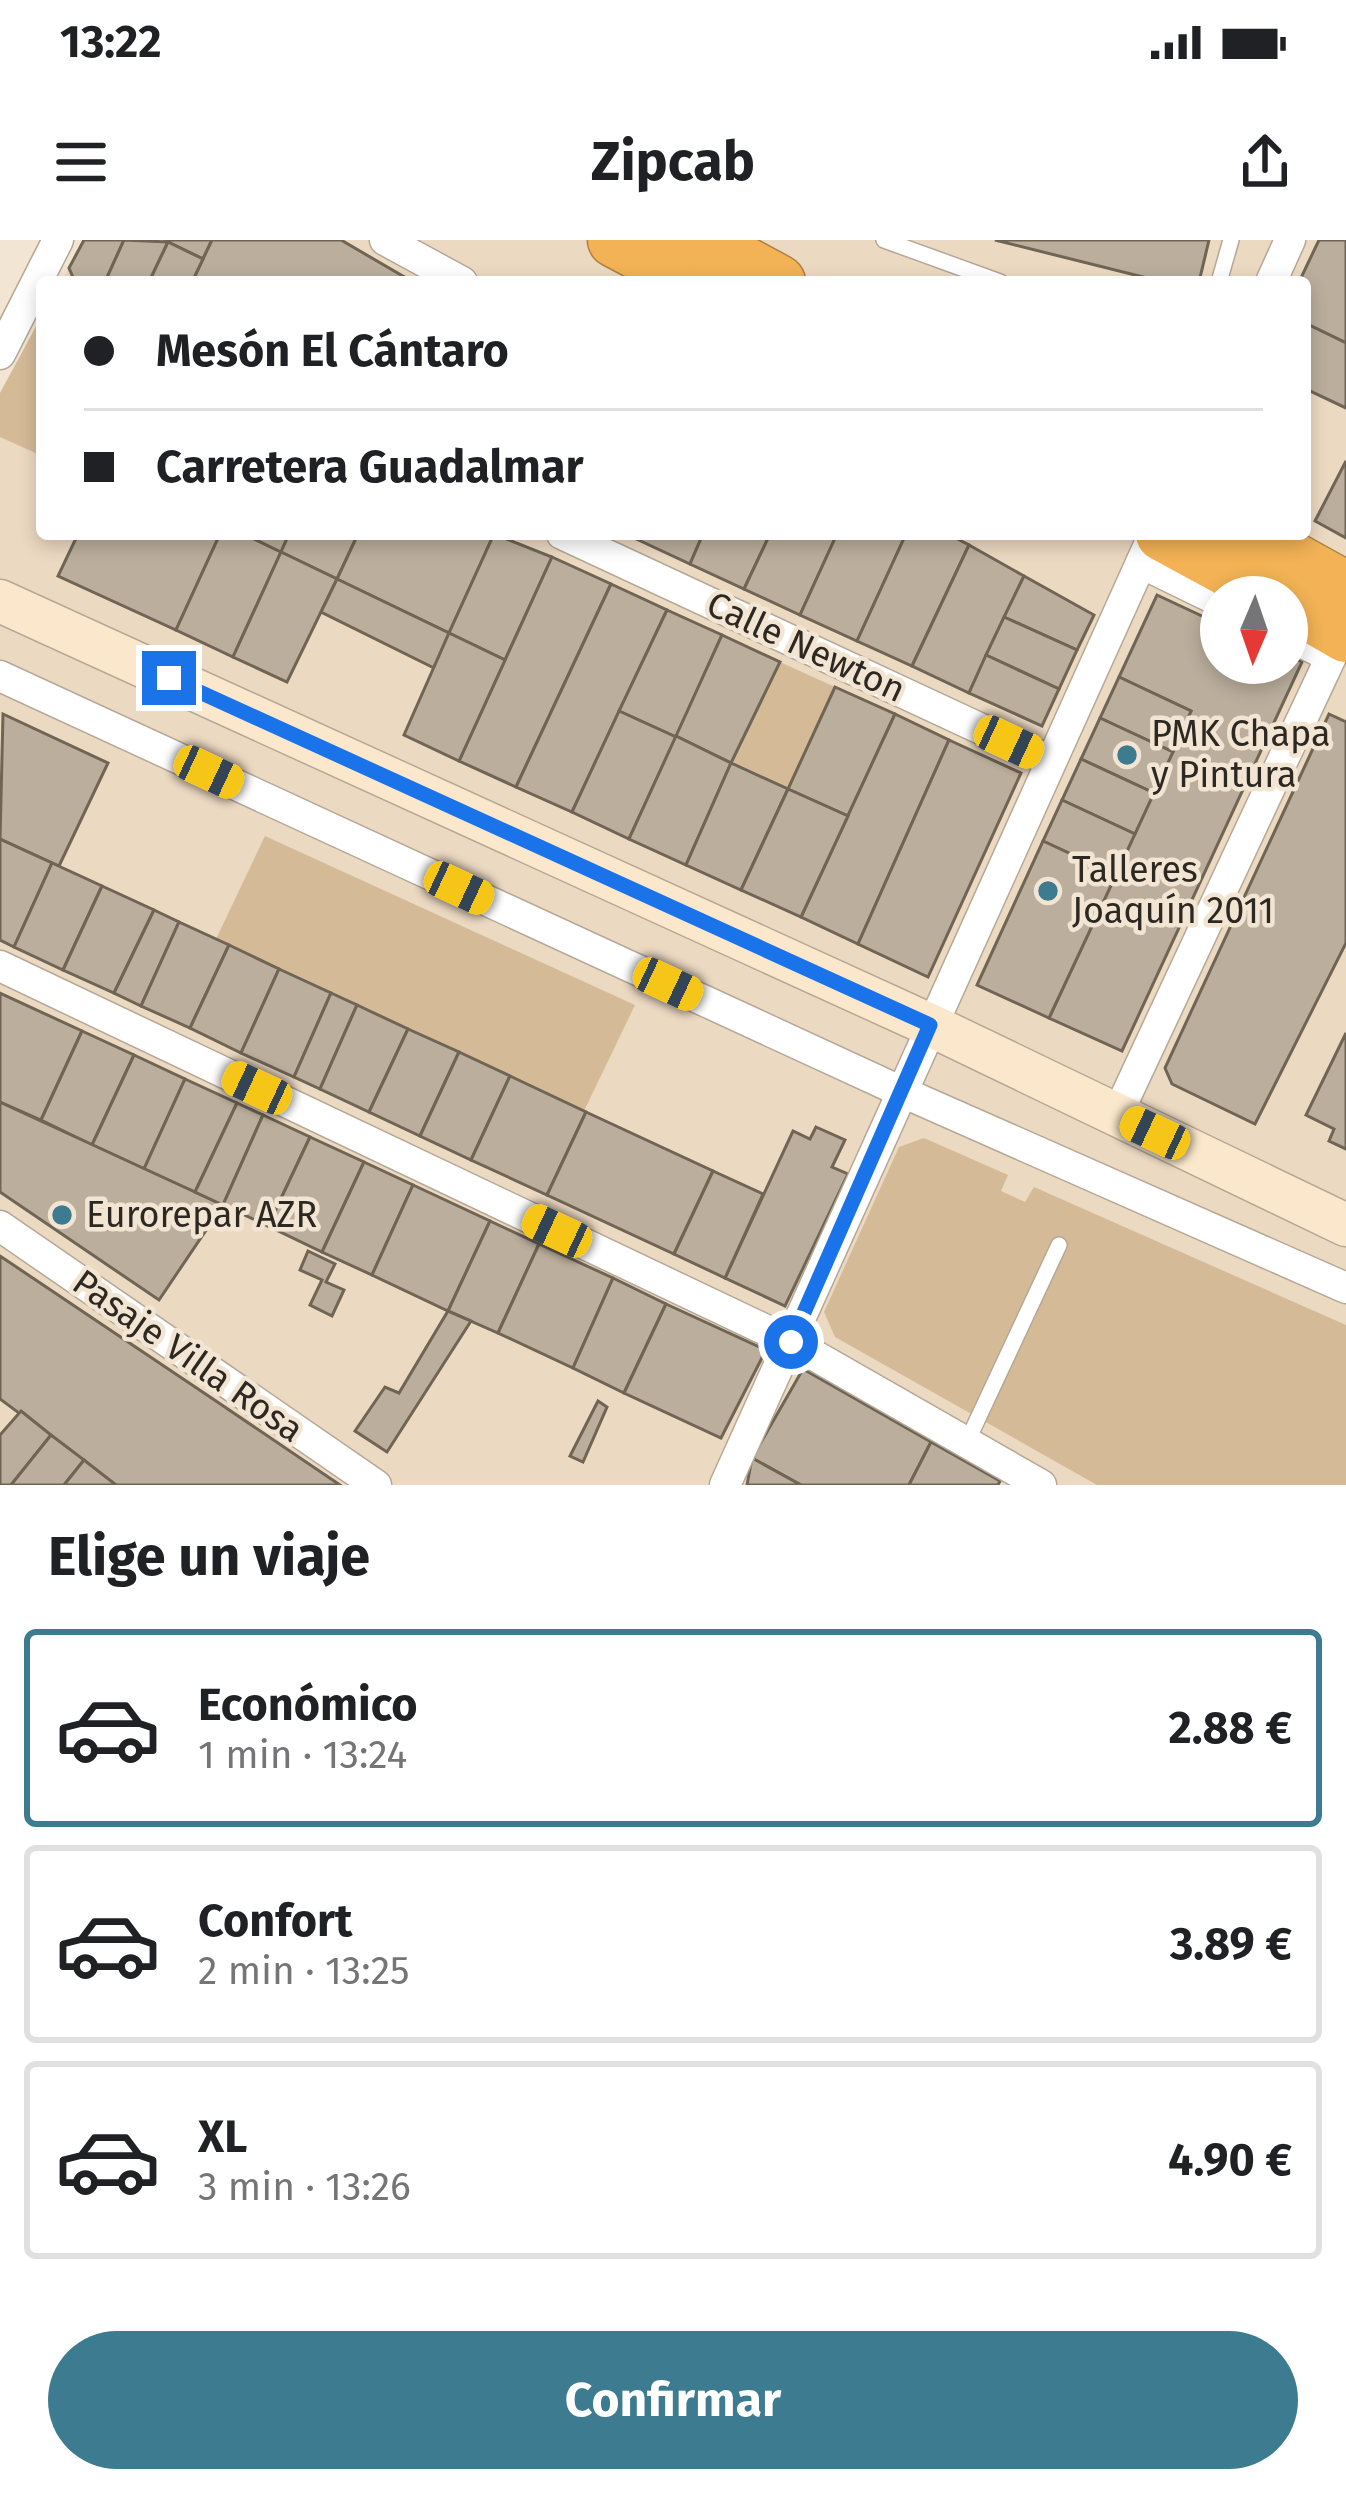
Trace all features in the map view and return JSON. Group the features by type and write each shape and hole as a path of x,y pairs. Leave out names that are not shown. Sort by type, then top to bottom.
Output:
{"highway":[{"path":"616,240 683,276"},
{"path":"700,240 767,276"},
{"path":"1258,540 1346,590"},
{"path":"1153,544 1229,576"},
{"path":"1308,613 1346,635"}],"street":[{"path":"44,276 58,240"},
{"path":"385,240 444,276"},
{"path":"1273,276 1290,240"},
{"path":"0,354 36,293"},
{"name":"Calle Newton","path":"575,540 1050,760"},
{"path":"725,1485 1050,760 1153,544 1200,584"},
{"path":"0,601 930,1025 1346,1225"},
{"path":"1117,1115 1331,657 1308,646"},
{"path":"0,676 900,1091 1346,1288"},
{"path":"0,966 791,1342 1041,1485"},
{"name":"Pasaje Villa Rosa","path":"0,1226 376,1485"}],"lane":[{"path":"884,240 983,276"},
{"path":"1222,276 1231,240"},
{"path":"966,1444 1059,1245"}],"shaded area":[{"path":"84,240 1346,240 1346,1485 0,1485 0,393 36,327 36,540 1311,540 1311,276 64,276"},
{"path":"36,326 36,453 0,437 0,393"},
{"path":"780,662 835,687 788,789 731,763"},
{"path":"265,836 635,1005 584,1111 216,939"},
{"path":"924,1138 1008,1175 1001,1191 1025,1202 1034,1187 1346,1325 1346,1485 1097,1485 835,1337 824,1312 899,1147"}],"building":[{"path":"84,240 124,240 108,276 72,276 69,268"},
{"path":"124,240 168,242 152,276 108,276"},
{"path":"164,240 212,240 203,259"},
{"path":"212,240 341,240 403,276 195,276"},
{"path":"995,240 1209,240 1200,276 1139,276"},
{"path":"1319,240 1346,240 1346,343 1311,326 1311,276 1302,276"},
{"path":"168,242 203,259 195,276 152,276"},
{"path":"1311,326 1346,343 1346,408 1311,391"},
{"path":"1346,461 1346,538 1315,521"},
{"path":"75,540 217,540 176,630 58,576"},
{"path":"217,540 256,540 281,552 233,657 176,630"},
{"path":"256,540 286,540 281,552"},
{"path":"286,540 355,540 337,579 281,552"},
{"path":"355,540 491,540 449,633 337,579"},
{"path":"491,540 509,540 552,557 505,660 449,633"},
{"path":"638,540 700,540 690,564"},
{"path":"700,540 767,540 744,589 690,564"},
{"path":"767,540 834,540 800,615 744,589"},
{"path":"834,540 903,540 857,641 800,615"},
{"path":"903,540 959,540 969,545 912,666 857,641"},
{"path":"969,545 1024,576 969,693 912,666"},
{"path":"281,552 337,579 287,682 233,657"},
{"path":"552,557 611,584 516,787 459,761"},
{"path":"1024,576 1094,615 1077,650 1004,617"},
{"path":"337,579 449,633 434,668 321,612"},
{"path":"611,584 667,610 572,812 516,787"},
{"path":"1157,595 1200,615 1200,684 1292,684 1122,1051 1049,1018 1191,711 1119,677"},
{"path":"667,610 722,635 676,737 619,711"},
{"path":"1004,617 1077,650 1059,689 986,655"},
{"path":"449,633 505,660 459,761 404,735"},
{"path":"722,635 780,662 731,763 676,736"},
{"path":"986,655 1059,689 1042,726 969,693"},
{"path":"1119,677 1191,711 1173,752 1100,718"},
{"path":"835,687 895,714 848,816 788,789"},
{"path":"619,711 676,737 629,839 572,812"},
{"path":"3,714 108,763 59,866 0,839"},
{"path":"895,714 949,740 858,944 801,917"},
{"path":"1329,714 1346,722 1346,943 1255,1124 1172,1084 1165,1068"},
{"name":"PMK Chapa y Pintura","path":"1100,718 1173,752 1154,793 1081,759"},
{"path":"676,736 731,763 686,865 629,839"},
{"path":"949,740 1021,773 928,977 858,944"},
{"path":"1081,759 1154,793 1135,834 1062,800"},
{"path":"731,763 788,789 741,890 686,865"},
{"path":"788,789 848,816 801,917 741,890"},
{"path":"1062,800 1135,834 1116,875 1043,841"},
{"path":"0,839 52,863 14,947 0,940"},
{"path":"1043,841 1116,875 1049,1018 977,985"},
{"path":"52,863 102,886 63,970 14,947"},
{"path":"102,886 154,910 114,993 63,970"},
{"path":"154,910 179,922 141,1006 114,993"},
{"path":"179,922 229,945 190,1028 141,1006"},
{"path":"229,945 279,969 241,1053 190,1028"},
{"path":"279,969 331,993 294,1077 241,1053"},
{"path":"0,993 82,1031 41,1120 0,1102"},
{"path":"331,993 357,1005 320,1089 294,1077"},
{"path":"357,1005 408,1029 369,1112 320,1089"},
{"path":"408,1029 459,1052 420,1136 369,1112"},
{"path":"82,1031 134,1055 92,1145 41,1120"},
{"path":"1346,1033 1346,1149 1329,1141 1334,1129 1306,1115"},
{"path":"459,1052 510,1076 471,1160 420,1136"},
{"path":"134,1055 185,1079 144,1169 92,1145"},
{"path":"510,1076 586,1112 547,1195 471,1160"},
{"path":"185,1079 237,1103 195,1192 144,1169"},
{"path":"0,1102 223,1205 159,1300 0,1192"},
{"path":"237,1103 263,1115 223,1205 195,1192"},
{"path":"586,1112 713,1171 674,1254 547,1195"},
{"path":"263,1115 310,1137 268,1226 223,1205"},
{"path":"816,1127 845,1140 832,1167 848,1174 785,1306 725,1278 793,1131 810,1139"},
{"path":"310,1137 364,1162 322,1252 268,1226"},
{"path":"364,1162 413,1185 372,1275 322,1252"},
{"path":"713,1171 763,1194 725,1278 674,1254"},
{"path":"413,1185 490,1221 448,1311 372,1275"},
{"path":"490,1221 539,1244 498,1333 448,1311"},
{"path":"539,1244 613,1278 573,1368 498,1333"},
{"path":"308,1251 335,1264 326,1282 344,1290 332,1316 310,1305 322,1280 300,1270"},
{"path":"0,1256 340,1485 116,1485 0,1399"},
{"path":"613,1278 666,1304 624,1393 573,1368"},
{"path":"666,1304 766,1350 721,1438 624,1393"},
{"path":"448,1311 471,1321 387,1452 355,1431 385,1387 399,1393"},
{"path":"803,1369 931,1442 909,1485 801,1485 752,1458"},
{"path":"598,1401 607,1407 583,1462 570,1456"},
{"path":"21,1411 51,1435 11,1485 0,1485 0,1435"},
{"path":"51,1435 84,1460 64,1485 11,1485"},
{"path":"931,1442 1000,1481 998,1485 909,1485"},
{"path":"752,1458 801,1485 747,1485"},
{"path":"84,1460 116,1485 64,1485"}],"place":[{"name":"PMK Chapa y Pintura","path":"1127,755"},
{"name":"Talleres Joaquín 2011","path":"1048,891"},
{"name":"Eurorepar AZR","path":"62,1215"}],"route":[{"path":"169,678 930,1025 791,1342"}]}
